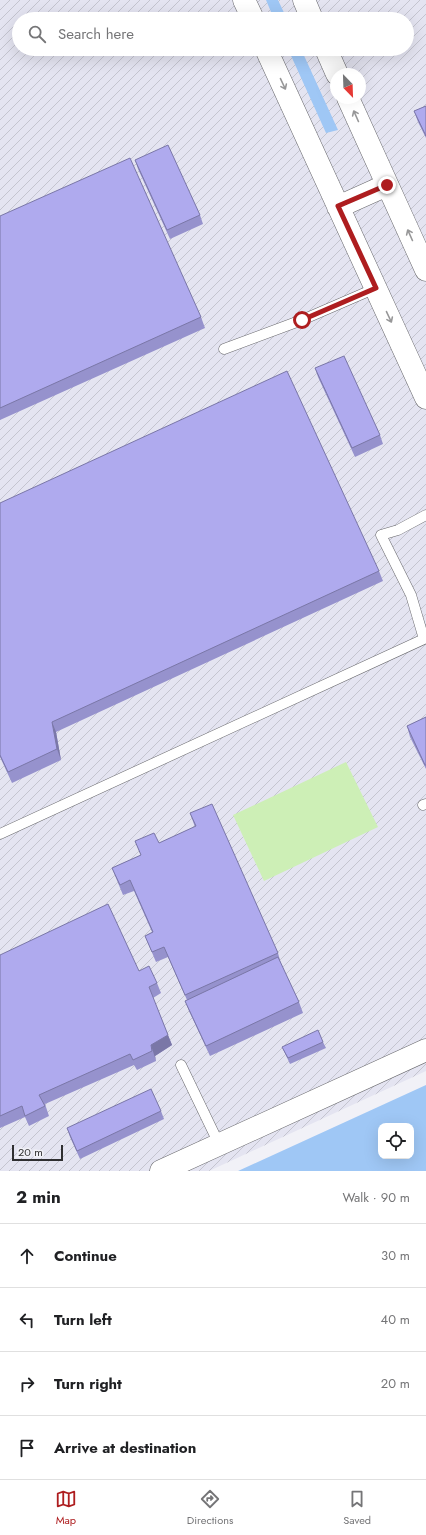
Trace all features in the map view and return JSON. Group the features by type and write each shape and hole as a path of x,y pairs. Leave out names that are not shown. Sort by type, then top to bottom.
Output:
{"street":[{"path":"244,0 250,12"},
{"path":"304,0 309,12"},
{"path":"269,56 426,398"},
{"path":"329,56 334,68"},
{"path":"351,104 426,270"},
{"path":"338,206 387,185"},
{"path":"161,1171 426,1050"}],"lane":[{"path":"224,349 302,320 376,288"},
{"path":"0,834 424,639 411,595 381,535 398,530 426,515"},
{"path":"181,1065 219,1144"}],"shaded area":[{"path":"0,0 426,0 426,1071 209,1171 0,1171"}],"green space":[{"path":"346,762 378,827 264,881 233,815"}],"water":[{"path":"266,0 278,0 284,12 271,12"},
{"path":"291,56 304,56 338,130 326,133"},
{"path":"426,1085 426,1171 238,1171"}],"building":[{"path":"426,106 426,136 414,111"},
{"path":"168,145 200,215 167,230 135,160"},
{"path":"130,158 201,317 0,408 0,216"},
{"path":"344,356 380,435 352,448 315,368"},
{"path":"287,371 379,571 52,722 57,749 8,772 0,755 0,503"},
{"path":"426,717 426,765 425,765 407,726"},
{"path":"212,804 278,953 185,995 164,947 152,952 145,936 153,932 130,880 120,885 112,868 141,855 135,841 154,833 159,843 196,826 190,813"},
{"path":"108,904 139,971 149,966 157,983 149,987 168,1035 151,1045 152,1051 133,1060 130,1054 39,1095 45,1106 25,1116 22,1106 0,1116 0,955"},
{"path":"278,957 299,1002 206,1046 185,1001"},
{"path":"318,1030 323,1042 288,1058 282,1047"},
{"path":"151,1089 161,1111 77,1151 67,1128"}],"route":[{"path":"302,320 376,288 338,206 387,185"}]}
